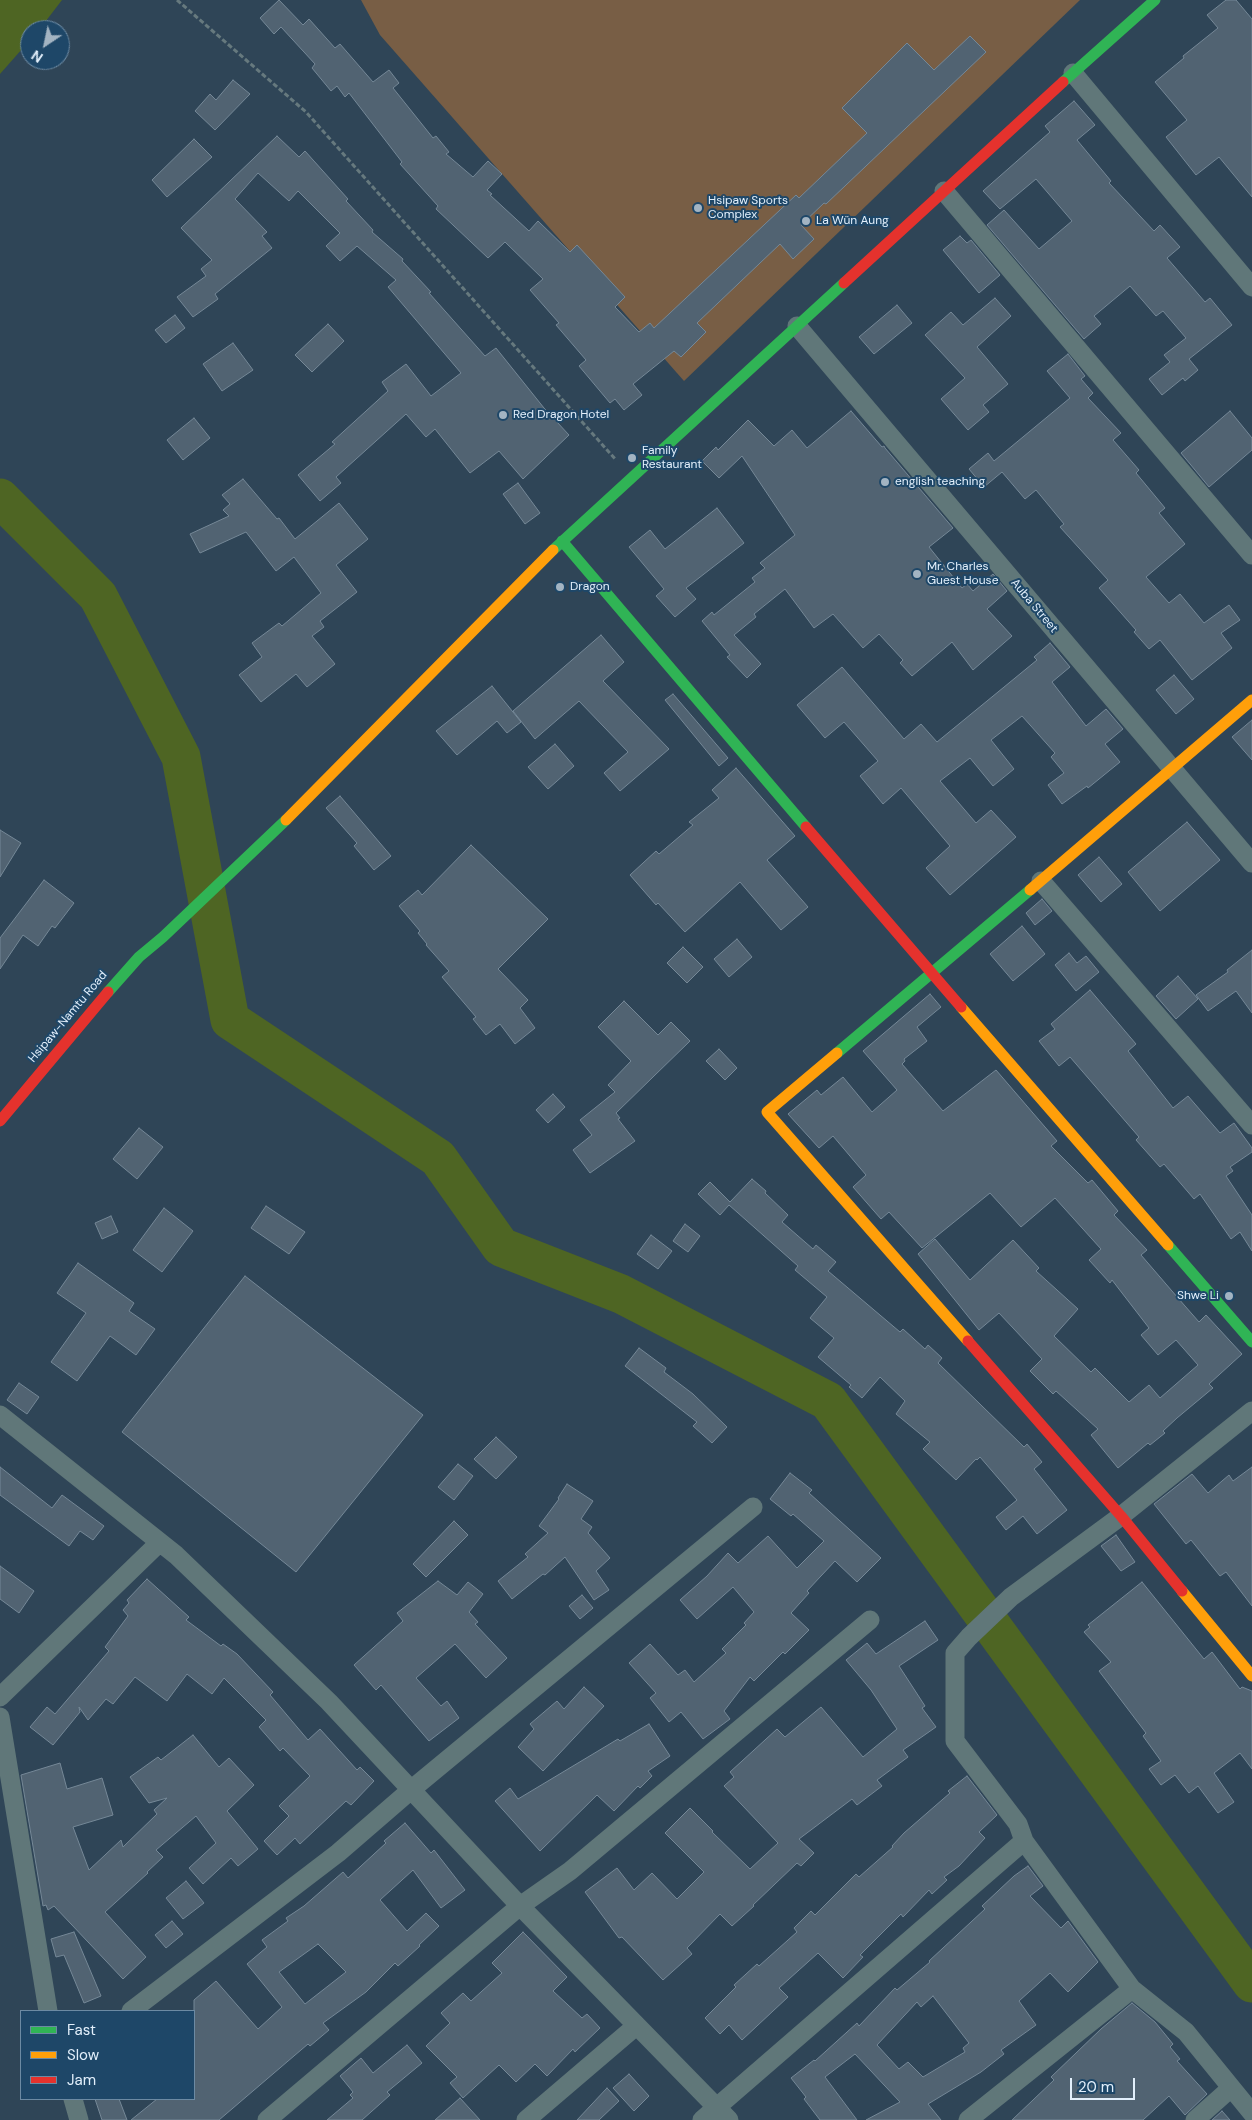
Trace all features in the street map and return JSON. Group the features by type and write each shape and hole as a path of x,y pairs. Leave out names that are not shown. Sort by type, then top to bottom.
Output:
{"street":[{"name":"Hsipaw-Namtu Road","path":"0,1121 102,998 139,957 301,806 562,541 1073,73 1156,0"},
{"path":"1073,73 1252,287"},
{"path":"944,191 1252,555"},
{"name":"Auba Street","path":"797,326 1252,863"},
{"path":"562,541 932,974 1252,1342"},
{"path":"1252,700 1041,882 767,1112 1121,1516 1252,1676"},
{"path":"1041,882 1252,1125"},
{"path":"1252,1411 1121,1516 1012,1597 969,1637 955,1653 955,1741 1018,1824 1024,1841 1132,1989 1186,2032 1252,2113"},
{"path":"0,1415 176,1555 322,1695 520,1906 723,2114"},
{"path":"132,2010 338,1853 412,1789 753,1507"},
{"path":"0,1698 160,1542"},
{"path":"267,2120 520,1906 570,1871 870,1620"},
{"path":"0,1717 48,2010"},
{"path":"702,2120 723,2114 1024,1841"},
{"path":"968,2120 1132,1989"},
{"path":"526,2120 636,2026"},
{"path":"1195,2120 1231,2088"},
{"path":"73,2100 79,2120"}],"path":[{"path":"176,0 306,112 632,477"}],"shaded area":[{"path":"0,0 62,0 47,20 20,20 20,51 0,74"},
{"name":"Hsipaw Sports Complex","path":"361,0 1080,0 684,381 380,35"}],"building":[{"path":"279,0 303,25 309,19 335,48 340,44 373,82 389,70 399,83 393,88 433,138 436,136 449,152 446,154 473,177 488,161 502,174 487,190 492,194 490,195 529,231 538,221 570,252 577,245 625,297 615,307 639,332 650,323 654,328 796,195 799,198 867,133 842,108 907,43 934,70 970,36 986,52 826,204 824,203 801,225 814,239 793,259 780,244 697,323 706,332 681,357 674,351 633,384 642,395 624,410 615,399 610,403 579,366 586,360 556,325 559,323 530,290 543,279 505,242 488,258 436,209 438,206 400,164 402,162 349,93 345,97 337,86 331,91 312,68 315,64 281,27 274,34 260,18"},
{"path":"1226,0 1236,0 1252,19 1252,197 1219,157 1196,175 1166,137 1187,120 1155,82 1184,58 1183,56 1218,28 1207,15"},
{"path":"233,80 250,94 215,130 195,111 210,94 216,100"},
{"path":"1074,101 1095,125 1077,140 1111,181 1109,183 1154,231 1160,225 1180,247 1167,258 1205,302 1210,298 1232,325 1189,359 1198,370 1185,381 1183,378 1162,395 1149,379 1170,362 1164,355 1186,338 1163,311 1156,316 1130,286 1094,316 1101,324 1084,339 987,225 1004,210 1039,249 1072,221 1036,179 1000,209 983,191 1050,132 1045,126"},
{"path":"277,136 299,157 305,151 348,199 346,201 373,230 372,232 403,259 402,261 431,292 429,293 485,356 496,348 544,408 569,435 523,479 499,451 470,473 435,429 426,437 406,414 336,477 341,483 320,501 298,475 335,444 332,442 388,391 382,382 406,364 431,396 461,373 388,287 396,280 357,246 340,261 326,246 340,233 298,191 289,201 258,173 235,199 267,232 262,236 272,248 215,294 218,299 193,317 177,297 206,276 201,269 212,260 181,228"},
{"path":"194,139 212,157 167,197 152,180"},
{"path":"960,236 967,243 971,240 1000,275 979,293 943,250"},
{"path":"995,298 1011,316 977,347 1008,384 983,405 989,412 968,430 941,399 965,378 925,335 951,312 963,325"},
{"path":"897,305 912,323 874,354 859,337"},
{"path":"175,315 185,328 166,343 155,330"},
{"path":"328,324 344,341 312,372 295,355"},
{"path":"233,343 253,370 222,391 203,364"},
{"path":"1068,354 1085,376 1081,379 1093,393 1088,398 1121,433 1113,440 1139,470 1136,473 1165,508 1159,513 1185,544 1146,577 1169,603 1180,594 1204,623 1229,605 1240,620 1221,633 1232,648 1192,680 1160,640 1149,649 1134,632 1136,630 1099,588 1108,580 1060,527 1064,524 1036,490 1025,499 1002,472 984,487 969,469 988,453 994,461 1070,398 1047,371"},
{"path":"851,411 882,447 884,446 953,528 929,547 962,588 967,584 973,591 993,574 1007,591 987,609 1012,636 973,670 952,642 912,676 900,663 903,660 879,634 863,648 833,614 814,628 785,589 754,614 756,617 734,635 761,664 747,678 727,657 730,655 702,621 712,612 714,615 755,582 752,578 765,568 760,563 795,535 742,456 719,478 702,461 716,447 718,450 748,420 774,446 792,430 807,448"},
{"path":"1230,411 1252,438 1252,450 1209,487 1181,453"},
{"path":"194,418 210,438 183,460 167,440"},
{"path":"243,479 277,519 279,518 295,539 339,503 368,539 336,565 357,592 320,621 324,627 312,636 335,664 307,687 296,674 261,702 239,675 262,657 252,643 279,623 282,626 321,593 294,557 276,571 246,532 200,553 190,534 229,516 223,510 230,504 222,495"},
{"path":"518,483 540,513 525,524 503,494"},
{"path":"717,508 744,543 686,588 696,599 675,617 656,596 664,589 629,547 650,530 665,549"},
{"path":"601,635 624,662 603,681 669,749 620,791 604,773 628,752 579,701 535,739 513,711"},
{"path":"1050,643 1070,667 1052,682 1086,726 1106,709 1123,729 1105,744 1120,762 1088,788 1087,786 1062,804 1048,785 1064,773 1051,757 1055,753 1022,716 991,740 1014,769 993,786 970,758 940,781 976,823 991,810 1016,837 950,895 926,868 950,846 901,788 883,804 860,776 878,761 844,722 825,738 797,705 842,667 904,739 921,724 937,742 1037,660 1034,657"},
{"path":"1174,675 1194,699 1176,714 1156,690"},
{"path":"492,686 521,722 507,733 497,721 457,755 436,731"},
{"path":"673,694 728,758 719,766 665,700"},
{"path":"1252,720 1252,760 1232,737"},
{"path":"555,744 574,766 548,789 528,767"},
{"path":"736,768 795,836 767,860 808,907 781,930 740,882 685,932 658,903 656,905 630,875 656,851 659,854 693,825 689,822 719,798 712,790"},
{"path":"340,796 391,856 374,870 354,846 357,843 326,808"},
{"path":"1187,822 1220,860 1160,911 1128,872"},
{"path":"0,830 21,843 0,877"},
{"path":"471,845 548,919 498,969 528,1000 520,1008 535,1028 515,1044 500,1024 486,1035 473,1019 476,1017 442,977 449,971 426,945 418,933 420,931 399,906 418,890 422,895"},
{"path":"1099,857 1122,884 1101,902 1078,875"},
{"path":"44,880 74,903 55,928 52,926 38,946 23,935 0,969 0,938"},
{"path":"1042,899 1052,911 1035,925 1026,913"},
{"path":"1022,926 1045,954 1013,981 990,954"},
{"path":"737,939 752,957 729,977 714,959"},
{"path":"683,947 703,967 687,983 667,963"},
{"path":"1252,950 1252,1013 1236,991 1208,1011 1196,995 1228,972 1227,970"},
{"path":"1069,953 1077,963 1086,956 1099,972 1076,991 1055,965"},
{"path":"1178,976 1198,999 1176,1019 1156,996"},
{"path":"1090,990 1136,1044 1128,1051 1173,1108 1188,1096 1220,1133 1234,1123 1252,1148 1252,1152 1230,1167 1233,1171 1226,1176 1252,1215 1252,1251 1240,1232 1231,1239 1200,1194 1194,1199 1164,1164 1160,1167 1136,1140 1139,1137 1070,1057 1059,1066 1039,1041 1055,1029 1051,1024"},
{"path":"930,994 941,1007 917,1027 927,1041 904,1059 905,1061 902,1064 943,1111 996,1070 1057,1141 1051,1146 1088,1183 1092,1180 1118,1211 1114,1215 1147,1250 1141,1255 1178,1298 1199,1322 1206,1315 1242,1354 1209,1384 1213,1388 1163,1431 1165,1433 1150,1445 1148,1443 1118,1468 1091,1435 1098,1429 1056,1391 1053,1394 1030,1371 1042,1359 999,1313 979,1330 918,1254 935,1239 970,1280 1013,1240 1039,1268 1036,1271 1078,1309 1054,1336 1091,1372 1095,1368 1129,1402 1149,1385 1160,1398 1198,1365 1176,1340 1158,1355 1141,1335 1149,1328 1112,1280 1110,1283 1089,1260 1101,1249 1055,1198 1021,1227 990,1193 922,1248 889,1212 881,1219 853,1187 866,1175 833,1136 819,1148 788,1114 817,1090 821,1095 843,1077 872,1112 897,1090 863,1051"},
{"path":"624,1001 658,1035 671,1022 690,1041 616,1113 620,1118 618,1119 635,1141 590,1173 573,1150 592,1135 580,1120 615,1092 608,1085 631,1061 598,1027"},
{"path":"719,1049 737,1068 725,1080 706,1061"},
{"path":"553,1094 565,1107 548,1123 536,1110"},
{"path":"139,1128 163,1147 137,1179 113,1159"},
{"path":"752,1179 788,1215 782,1222 813,1249 816,1245 836,1262 828,1271 900,1332 903,1329 925,1349 928,1345 942,1358 938,1363 1024,1447 1027,1444 1042,1462 1034,1469 1067,1510 1037,1534 1023,1516 1006,1530 996,1517 1017,1500 980,1457 956,1480 923,1449 930,1442 896,1414 905,1401 880,1377 862,1398 849,1387 851,1385 818,1357 834,1338 810,1318 827,1297 795,1270 798,1266 729,1205 720,1215 698,1194 710,1182 730,1202"},
{"path":"266,1206 305,1232 289,1254 251,1228"},
{"path":"164,1208 193,1231 162,1272 133,1250"},
{"path":"111,1216 118,1232 102,1239 95,1223"},
{"path":"685,1224 700,1236 688,1252 673,1241"},
{"path":"651,1235 672,1251 658,1269 637,1254"},
{"path":"78,1263 134,1303 129,1311 155,1329 136,1355 110,1336 77,1381 51,1362 86,1313 57,1293"},
{"path":"245,1276 423,1415 296,1572 122,1432"},
{"path":"639,1348 666,1368 664,1372 693,1394 727,1427 712,1443 693,1426 697,1422 625,1366"},
{"path":"19,1383 39,1397 27,1414 7,1400"},
{"path":"496,1437 517,1457 496,1479 474,1459"},
{"path":"458,1464 473,1476 454,1500 438,1487"},
{"path":"0,1467 52,1508 62,1495 104,1526 93,1540 80,1531 69,1546 0,1495"},
{"path":"1252,1467 1252,1606 1226,1572 1220,1576 1191,1540 1186,1544 1154,1504 1192,1474 1208,1493 1229,1475 1233,1481"},
{"path":"790,1473 812,1490 809,1493 881,1558 857,1582 835,1561 807,1591 809,1593 791,1613 809,1630 785,1654 783,1652 754,1681 750,1677 724,1711 730,1719 703,1739 681,1712 669,1722 650,1698 656,1693 629,1663 650,1644 678,1675 685,1670 694,1682 726,1653 722,1649 746,1625 744,1623 754,1612 733,1587 697,1619 680,1600 707,1576 728,1553 738,1563 768,1536 797,1568 824,1541 793,1514 791,1516 770,1499"},
{"path":"567,1484 593,1501 581,1519 592,1527 588,1533 610,1558 596,1571 609,1590 594,1600 565,1557 545,1575 543,1574 512,1599 498,1581 528,1557 525,1554 548,1533 539,1526 559,1499"},
{"path":"454,1521 468,1535 426,1577 413,1564"},
{"path":"1116,1535 1135,1562 1121,1571 1101,1546"},
{"path":"0,1566 34,1591 19,1613 0,1599"},
{"path":"147,1579 189,1617 186,1620 221,1646 223,1644 237,1654 273,1692 270,1695 308,1740 320,1729 357,1770 360,1767 374,1781 351,1805 346,1801 300,1844 295,1838 277,1855 264,1841 289,1816 279,1806 310,1776 283,1748 280,1751 259,1727 266,1720 224,1678 212,1694 187,1674 167,1701 135,1677 113,1704 106,1699 88,1720 79,1707 80,1712 53,1745 30,1727 47,1707 55,1714 109,1651 105,1647 128,1616 123,1610 129,1603 127,1600"},
{"path":"438,1581 457,1595 468,1582 483,1594 469,1612 478,1622 475,1624 507,1658 486,1678 455,1644 416,1678 441,1706 447,1701 459,1718 429,1741 381,1685 376,1690 354,1665 403,1621 397,1613"},
{"path":"1142,1582 1204,1659 1212,1652 1240,1689 1242,1687 1252,1691 1252,1769 1240,1753 1214,1773 1234,1802 1218,1813 1198,1786 1189,1793 1175,1775 1161,1785 1149,1769 1161,1761 1143,1736 1146,1733 1099,1671 1111,1662 1084,1632 1090,1627 1088,1625"},
{"path":"582,1595 593,1608 580,1619 569,1606"},
{"path":"925,1621 938,1640 899,1666 925,1706 922,1708 936,1727 903,1750 908,1757 877,1780 882,1786 857,1805 852,1799 799,1839 814,1853 801,1866 797,1863 732,1926 720,1914 687,1948 692,1954 663,1980 622,1937 619,1938 585,1892 617,1868 634,1890 652,1873 677,1899 704,1872 665,1833 690,1808 750,1869 778,1843 724,1786 734,1777 730,1772 777,1729 785,1737 821,1707 863,1757 897,1729 871,1690 846,1660 867,1643 876,1654"},
{"path":"584,1687 604,1706 543,1771 518,1747 534,1729 530,1724 557,1701 564,1709"},
{"path":"649,1724 670,1756 648,1771 652,1776 640,1788 638,1786 614,1811 597,1795 540,1851 495,1801 510,1788 518,1799 618,1739 620,1741"},
{"path":"193,1735 219,1767 229,1758 254,1785 227,1811 258,1849 238,1866 231,1858 203,1884 189,1868 216,1843 196,1816 156,1850 163,1857 105,1912 146,1957 123,1979 54,1906 48,1910 46,1905 43,1906 21,1775 60,1763 67,1789 102,1778 113,1815 73,1827 89,1870 121,1840 123,1847 157,1814 154,1810 167,1798 149,1803 130,1777 158,1757 161,1760"},
{"path":"967,1776 997,1815 979,1832 985,1838 959,1866 944,1877 947,1880 932,1894 929,1890 903,1917 901,1914 860,1955 863,1957 843,1978 818,1953 779,1988 788,1997 742,2040 729,2025 720,2034 705,2018 736,1987 734,1985 757,1964 759,1966 797,1932 794,1928 811,1911 815,1915 856,1874 859,1877 893,1847 904,1833 950,1793 948,1791"},
{"path":"405,1823 431,1853 434,1850 465,1890 441,1908 413,1870 380,1900 407,1931 426,1913 439,1926 398,1966 395,1963 366,1992 323,2023 329,2030 310,2046 308,2044 219,2120 131,2120 156,2100 195,2100 194,2000 216,1981 258,2029 282,2007 247,1964 267,1947 262,1940 288,1921 286,1918 304,1906 343,1872 348,1878 386,1843 384,1841","holes":["318,1944 346,1972 305,2004 279,1972"]},
{"path":"1028,1866 1043,1886 1030,1896 1061,1928 1068,1921 1098,1962 1068,1992 1050,1973 1019,2001 1036,2025 1001,2050 1004,2054 981,2072 928,2104 941,2120 866,2120 900,2102 855,2054 825,2077 857,2120 820,2120 804,2099 806,2097 791,2078 815,2061 857,2023 859,2026 895,1988 897,1990 930,1962 985,1909 982,1906 1014,1876","holes":["933,1996 969,2043 963,2048 965,2052 923,2077 908,2062 899,2069 877,2045 917,2002 921,2007"]},
{"path":"186,1881 204,1903 183,1919 166,1898"},
{"path":"172,1921 183,1934 166,1948 155,1935"},
{"path":"74,1932 101,1996 84,2003 64,1955 56,1957 51,1939"},
{"path":"523,1932 567,1977 553,1991 582,2018 587,2014 600,2028 575,2052 573,2049 547,2076 535,2064 516,2082 499,2065 463,2098 450,2083 457,2077 426,2046 450,2023 441,2013 463,1993 471,2001 502,1973 492,1963"},
{"path":"1132,2003 1155,2022 1173,2044 1170,2047 1180,2059 1177,2061 1207,2094 1185,2115 1169,2096 1143,2120 1012,2120 1054,2080 1051,2077 1101,2029"},
{"path":"407,2045 422,2063 387,2092 390,2095 362,2120 327,2120 353,2098 350,2095 353,2092 340,2076 361,2058 373,2073"},
{"path":"629,2074 649,2096 634,2111 613,2088"},
{"path":"607,2088 619,2101 599,2120 577,2120"},
{"path":"460,2098 480,2120 435,2120"},
{"path":"95,2100 119,2100 127,2120 102,2120"},
{"path":"1222,2111 1230,2120 1212,2120"}],"waterway":[{"path":"0,498 98,596 181,757 230,1020 438,1158 501,1247 621,1294 828,1401 1252,1983"}],"traffic: fast":[{"path":"1063,82 1155,0"},
{"path":"553,550 844,283"},
{"path":"562,541 806,827"},
{"path":"108,992 139,957 163,937 286,820"},
{"path":"837,1053 1030,890"},
{"path":"1168,1245 1252,1342"}],"traffic: slow":[{"path":"286,820 553,550"},
{"path":"1030,890 1252,700"},
{"path":"961,1007 1168,1245"},
{"path":"837,1053 767,1112 968,1341"},
{"path":"1182,1591 1252,1676"}],"traffic: jam":[{"path":"844,283 1063,82"},
{"path":"806,827 961,1007"},
{"path":"0,1121 108,992"},
{"path":"968,1341 1121,1516 1182,1591"}],"place":[{"name":"Hsipaw Sports Complex","path":"698,208"},
{"name":"La Wün Aung","path":"806,221"},
{"name":"Red Dragon Hotel","path":"503,415"},
{"name":"Family Restaurant","path":"632,458"},
{"name":"english teaching","path":"885,482"},
{"name":"Mr. Charles Guest House","path":"917,574"},
{"name":"Dragon","path":"560,587"},
{"name":"Shwe Li","path":"1229,1296"}]}
